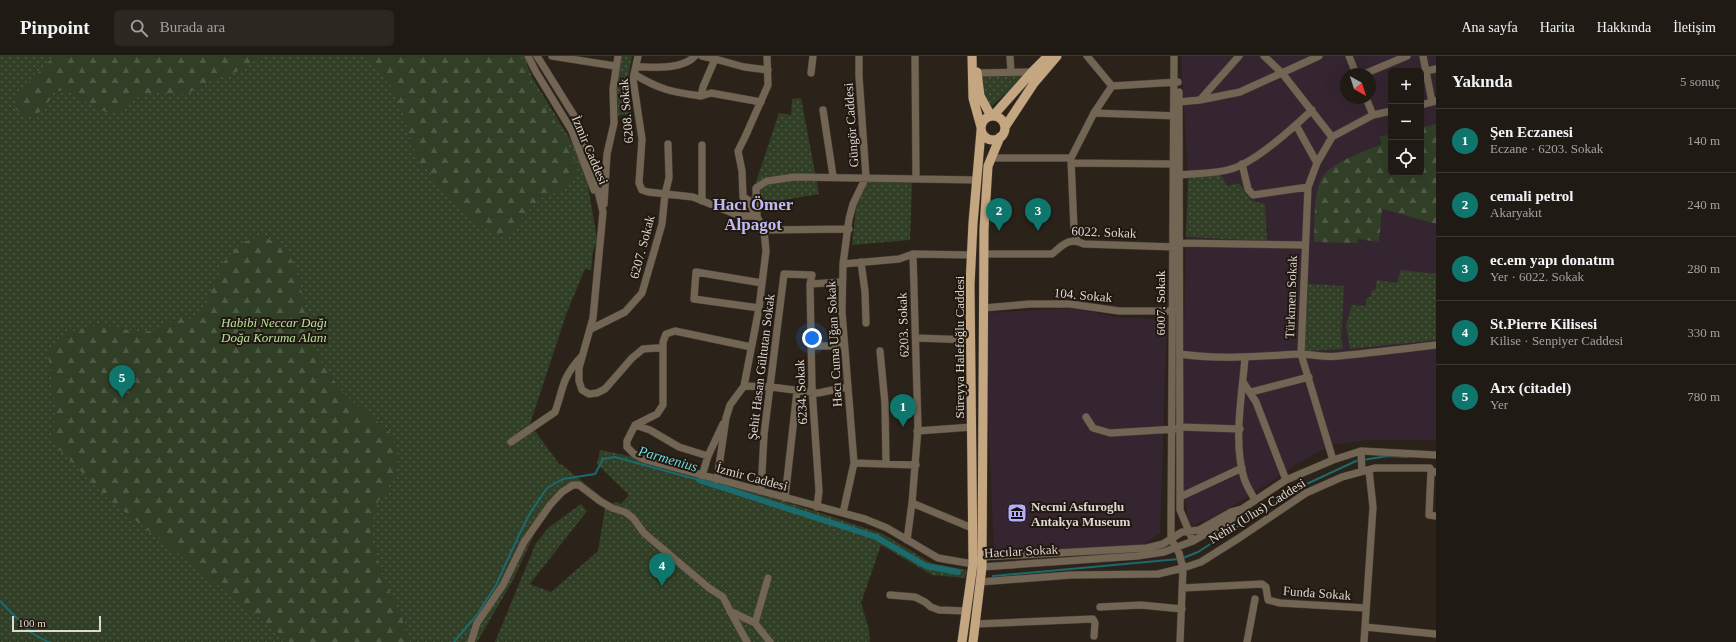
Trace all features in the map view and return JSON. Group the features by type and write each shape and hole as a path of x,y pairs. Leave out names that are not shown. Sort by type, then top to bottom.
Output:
{"main road":[{"name":"Süreyya Halefoğlu Caddesi","path":"962,642 973,564 971,340 972,255 981,129 973,98 972,56"},
{"path":"976,56 980,96 992,116 1002,120 1005,127"},
{"path":"1048,56 992,116 984,120 981,129 983,134 989,139 997,139 1000,137 1034,83 1057,56"},
{"name":"Süreyya Halefoğlu Caddesi","path":"973,642 982,562 986,189 988,166 1000,137"}],"street":[{"name":"İzmir Caddesi","path":"528,56 572,131 603,212"},
{"path":"552,56 615,66"},
{"path":"603,212 607,154 614,122 613,89 615,66 618,56"},
{"name":"6208. Sokak","path":"638,56 635,70 634,91 642,139 639,183 642,190 694,197 740,216 757,216"},
{"path":"635,70 665,68 692,60 695,56"},
{"path":"702,56 744,67 768,70"},
{"path":"702,476 708,456 726,418 730,405 744,386 759,308 766,251 764,230 748,200 743,197 742,170 738,151 768,85 767,56"},
{"path":"811,73 812,56"},
{"name":"Güngör Caddesi","path":"859,56 866,177 977,180"},
{"path":"915,56 916,178"},
{"path":"1010,56 1011,72"},
{"path":"1087,56 1112,86"},
{"name":"6007. Sokak","path":"1174,56 1179,102 1176,116"},
{"name":"6007. Sokak","path":"1177,246 1176,82 1178,56"},
{"path":"1200,100 1239,56"},
{"path":"1264,56 1282,73 1332,137 1373,116 1388,112"},
{"path":"1179,102 1200,100 1240,92 1319,56"},
{"path":"1349,56 1354,68"},
{"path":"1376,69 1392,63 1399,58 1407,56"},
{"path":"1423,56 1434,102 1424,104"},
{"name":"İzmir Caddesi","path":"539,57 575,117 589,154 603,212 591,328 579,368 579,381 582,390 589,394 593,394 605,389 632,358 643,349 663,349"},
{"path":"701,96 702,87 715,59"},
{"path":"1392,63 1393,68"},
{"path":"1426,72 1436,69"},
{"path":"635,70 649,84 671,92 701,96 711,93 761,102"},
{"path":"977,73 1032,72"},
{"path":"1112,86 1176,82"},
{"path":"1077,241 1074,229 1071,161 1094,113 1112,86"},
{"path":"1368,104 1373,116"},
{"path":"823,110 833,176"},
{"path":"1179,175 1230,170 1242,164 1296,126 1312,110"},
{"path":"1094,113 1176,116"},
{"path":"1296,126 1317,163"},
{"name":"Türkmen Sokak","path":"1332,137 1317,163 1308,187 1301,354 1333,460"},
{"name":"6207. Sokak","path":"591,328 625,312 642,293 662,224 665,194 669,178 668,144"},
{"path":"702,145 702,201"},
{"path":"991,158 1176,164"},
{"name":"6007. Sokak","path":"1176,164 1179,175 1171,430 1171,539 1183,566"},
{"path":"1242,164 1248,189 1253,195 1308,187"},
{"path":"757,216 756,188 767,181 795,177 866,177"},
{"name":"Hacı Cuma Uğan Sokak","path":"843,513 854,464 844,346 842,282 843,264 849,218 853,204 866,177"},
{"path":"764,230 848,229"},
{"name":"6022. Sokak","path":"985,254 1052,254 1064,243 1077,241 1084,244 1305,246"},
{"path":"843,264 899,259 913,254 972,255"},
{"name":"6203. Sokak","path":"907,540 916,465 917,431 913,254"},
{"path":"861,262 866,323"},
{"path":"759,308 694,299 696,272 762,283"},
{"name":"Şehit Hasan Gültutan Sokak","path":"761,491 764,435 784,274 812,276"},
{"name":"6234. Sokak","path":"812,276 810,284 811,346 819,491 817,507"},
{"path":"810,284 842,282"},
{"name":"104. Sokak","path":"984,308 1029,304 1070,304 1119,311 1175,311"},
{"name":"6007. Sokak","path":"1175,311 1180,354 1180,510 1193,541"},
{"path":"635,425 657,414 663,405 663,342 666,334 675,331 751,347"},
{"path":"916,338 971,340"},
{"path":"1180,354 1245,358 1301,354 1321,357 1436,345"},
{"path":"811,346 844,346"},
{"path":"880,351 885,404 886,464"},
{"path":"511,442 555,412 565,377 569,370 583,355"},
{"path":"1245,358 1240,429 1242,468 1244,479 1255,500"},
{"path":"1251,392 1309,377"},
{"path":"1243,382 1251,392 1256,402 1286,480"},
{"path":"744,386 771,387 813,393 848,387"},
{"path":"785,498 797,391"},
{"path":"1086,417 1093,428 1102,432 1110,433 1171,430 1180,428 1240,429"},
{"path":"717,480 726,418"},
{"name":"İzmir Caddesi","path":"635,425 627,442 628,447 634,454 644,459 702,476 865,519 887,528 938,558 973,564"},
{"path":"635,425 650,430 679,446 708,456"},
{"path":"917,431 972,427"},
{"path":"1361,454 1373,507 1364,642"},
{"name":"Hacılar Sokak","path":"982,562 1137,556 1177,550 1232,519 1242,509 1286,480 1333,460 1361,454 1436,455"},
{"path":"854,464 916,465"},
{"path":"1180,497 1242,468"},
{"name":"Nehir (Ulus) Caddesi","path":"980,582 1071,575 1158,574 1201,562 1306,493 1342,478 1364,470 1375,468 1430,468 1433,472"},
{"path":"1433,472 1429,515 1436,516"},
{"path":"471,642 477,623 503,585 524,542 550,505 568,488 574,485 579,485 600,501 612,508 625,512 633,518 644,533 709,588 723,597 747,642"},
{"path":"912,503 972,528"},
{"name":"Hacılar Sokak","path":"973,564 1147,548 1163,544 1182,532 1199,530 1231,512 1242,509"},
{"path":"1180,642 1183,566"},
{"path":"755,623 768,578"},
{"name":"Funda Sokak","path":"1182,588 1262,584 1266,587 1268,600 1280,603 1366,608"},
{"path":"890,595 915,597 931,607 940,610 967,611"},
{"path":"1247,642 1255,599"},
{"path":"1100,607 1115,605 1141,605 1182,609"},
{"path":"730,611 755,623 770,642"},
{"path":"975,624 1093,619 1094,636"},
{"path":"1365,627 1436,634"}],"shaded area":[{"path":"1181,56 1436,56 1436,124 1424,126 1424,68 1388,68 1388,135 1379,137 1382,144 1342,161 1358,239 1382,209 1436,224 1436,441 1369,440 1331,445 1302,461 1240,502 1213,517 1190,527 1181,479 1186,237 1267,241 1265,204 1251,200 1239,183 1227,186 1188,176"},
{"path":"1074,308 1116,317 1167,320 1160,533 1134,551 1016,556 994,551 983,313"}],"green space":[{"name":"Habibi Neccar Dağı Doğa Koruma Alanı","path":"0,56 524,56 532,77 584,162 597,239 593,251 591,270 585,269 567,312 530,424 560,465 561,464 610,504 617,502 621,504 629,495 597,464 600,450 639,458 815,511 883,534 931,563 967,570 965,578 932,575 881,545 861,603 869,629 870,642 495,642 536,543 548,528 581,504 587,511 530,584 551,592 598,551 605,508 574,485 567,487 540,522 513,580 477,642 0,642"},
{"path":"54,56 262,56 241,70 207,82 187,94 152,93 133,99 121,110 108,113 64,90 54,92 45,108 32,117 21,115 15,108 19,93"},
{"path":"368,56 521,56 530,78 572,153 579,175 555,193 543,197 523,216 515,230 507,236 489,231 461,211 448,198 428,170 419,165 402,111 390,85"},
{"path":"620,56 632,56 627,83 631,113 618,116 616,85"},
{"path":"977,74 1026,75 992,106 985,98"},
{"path":"801,98 819,194 748,206 779,113 791,115 792,99"},
{"path":"1436,124 1436,224 1382,209 1379,242 1358,239 1357,243 1314,242 1315,210 1318,187 1325,174 1331,168 1348,158 1382,144 1379,137 1388,135 1388,176 1424,176 1424,126"},
{"path":"1220,173 1227,186 1239,183 1251,200 1265,204 1267,241 1186,237 1188,176"},
{"path":"866,181 912,183 910,240 852,245 856,208"},
{"path":"261,236 277,243 290,256 299,278 310,339 325,369 344,393 389,431 397,448 398,467 387,490 375,506 371,534 382,576 399,610 410,642 290,642 106,497 53,443 55,406 48,353 55,343 70,333 86,327 105,325 141,333 158,329 179,317 192,319 204,309 224,262 241,243"},
{"path":"1401,270 1436,274 1436,340 1350,349 1346,325 1352,305 1366,306 1366,299 1371,296 1371,291 1375,290 1377,280 1397,283"},
{"path":"1308,284 1344,286 1341,339 1343,349 1304,351"}],"waterway":[{"path":"1183,558 1198,552 1298,488 1356,461 1388,456 1408,457"},
{"name":"Parmenius","path":"454,642 476,616 496,585 530,513 547,488 563,479 595,474 603,459 615,457 699,480"},
{"name":"Parmenius","path":"699,480 876,537 926,566 958,572"},
{"path":"993,576 1179,559"},
{"path":"0,601 30,632 48,642"}],"place":[{"name":"cemali petrol","path":"999,231"},
{"name":"ec.em yapı donatım","path":"1038,231"},
{"name":"Arx (citadel)","path":"122,398"},
{"name":"Şen Eczanesi","path":"903,427"},
{"name":"Necmi Asfuroglu Antakya Museum","path":"1017,513"},
{"name":"St.Pierre Kilisesi","path":"662,586"}],"district":[{"name":"Hacı Ömer Alpagot","path":"753,214"}]}
